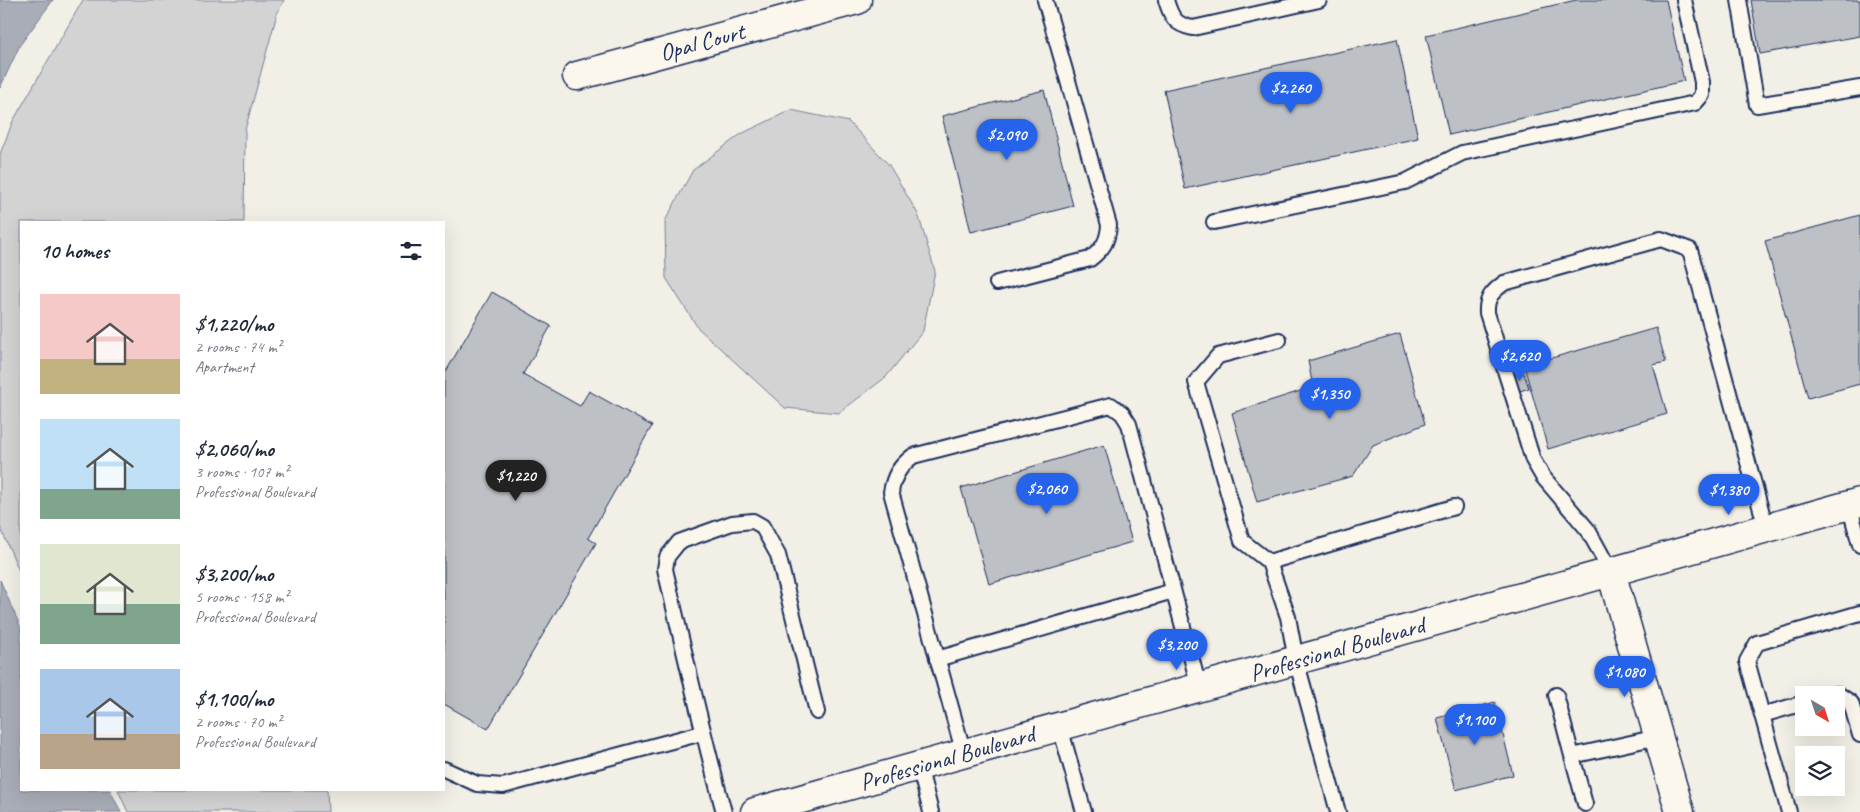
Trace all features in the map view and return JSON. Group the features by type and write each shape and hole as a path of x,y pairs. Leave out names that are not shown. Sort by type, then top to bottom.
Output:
{"street":[{"name":"Opal Court","path":"577,76 857,0"},
{"name":"Professional Boulevard","path":"756,812 1855,503"},
{"path":"1611,572 1680,812"}],"lane":[{"path":"997,283 1090,260 1100,252 1108,238 1109,225 1045,0"},
{"path":"1166,0 1171,17 1181,26 1193,28 1319,0"},
{"path":"1214,222 1405,182 1462,153 1695,103 1702,95 1702,82 1684,0"},
{"path":"1739,0 1757,105 1860,88"},
{"path":"1611,572 1588,530 1543,477 1533,460 1486,313 1486,303 1492,291 1504,283 1661,239 1690,250 1766,528"},
{"path":"1279,340 1218,356 1196,382 1242,541 1269,562 1288,617 1296,660 1338,812"},
{"path":"964,754 891,492 894,478 901,465 913,456 1111,405 1122,413 1128,424 1199,688"},
{"path":"1855,503 1860,545"},
{"path":"1269,562 1454,507"},
{"path":"724,812 702,734 694,688 665,569 667,556 679,542 732,523 753,521 762,526 778,555 817,712"},
{"path":"937,658 1173,591"},
{"path":"1789,812 1747,662 1756,643 1860,613"},
{"path":"1556,695 1585,804"},
{"path":"1845,699 1851,703 1860,735"},
{"path":"1762,714 1795,705"},
{"path":"1060,726 1084,812"},
{"path":"445,769 477,784 503,786 702,734"},
{"path":"1572,756 1658,737"},
{"path":"919,766 931,812"}],"shaded area":[{"path":"0,0 53,0 20,45 0,88"},
{"path":"83,0 284,0 277,14 245,130 244,221 20,221 20,573 0,527 0,154 13,121"},
{"path":"791,110 849,122 889,165 918,214 935,271 923,331 886,377 839,413 785,408 698,328 666,278 665,221 693,170 741,134"},
{"path":"0,580 20,626 20,791 110,791 121,812 0,812"},
{"path":"118,791 327,791 328,812 128,812"}],"building":[{"path":"1576,0 1666,0 1684,81 1449,135 1426,35"},
{"path":"1751,0 1860,0 1860,36 1760,54"},
{"path":"1397,39 1418,138 1185,189 1164,90"},
{"path":"1044,90 1073,206 971,232 942,116"},
{"path":"1860,215 1860,384 1808,398 1765,241"},
{"path":"492,292 551,326 523,374 580,406 589,391 652,426 588,538 596,543 488,729 445,705 445,373"},
{"path":"1656,328 1666,362 1653,365 1667,414 1548,449 1524,366"},
{"path":"1400,334 1425,424 1373,445 1353,476 1257,502 1232,413 1313,387 1308,361"},
{"path":"1523,371 1529,388 1517,392 1512,375"},
{"path":"1104,445 1132,542 989,584 961,488"},
{"path":"1495,702 1513,775 1456,790 1437,718"}]}
